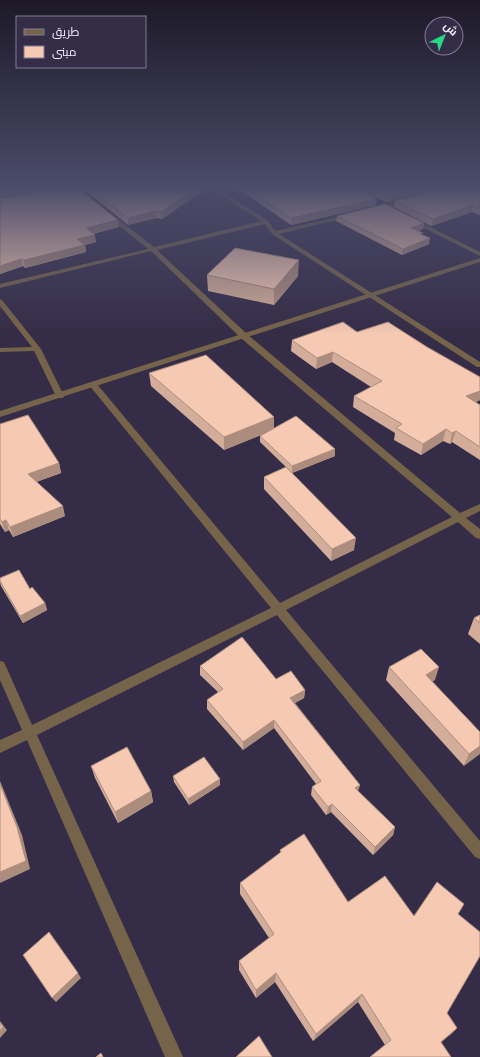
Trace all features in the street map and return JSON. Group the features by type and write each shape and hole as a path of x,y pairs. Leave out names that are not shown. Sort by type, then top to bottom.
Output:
{"street":[{"path":"135,235 152,249 245,337 480,535"},
{"path":"0,286 210,235"},
{"path":"278,235 480,365"},
{"path":"443,235 480,254"},
{"path":"0,414 245,337 480,260"},
{"path":"0,301 37,349 60,396"},
{"path":"0,350 37,349"},
{"path":"92,385 480,852"},
{"path":"0,747 279,609 480,507"},
{"path":"0,666 174,1057"}],"building":[{"path":"0,235 94,235 77,239 85,245 24,260 21,259 0,266"},
{"path":"376,235 423,235 430,238 403,249"},
{"path":"235,248 299,260 274,289 207,275"},
{"path":"343,322 357,332 388,322 427,347 480,377 480,391 466,396 480,405 480,447 456,431 452,433 446,429 423,444 396,428 402,424 354,396 382,381 333,352 317,358 292,340"},
{"path":"206,355 274,417 224,437 149,373"},
{"path":"28,415 59,463 28,474 63,506 10,527 6,520 2,522 0,519 0,424"},
{"path":"296,416 335,449 292,466 260,436"},
{"path":"286,467 356,538 332,549 264,477"},
{"path":"19,570 30,589 32,587 45,603 20,616 0,581 0,578"},
{"path":"480,615 480,623 474,618"},
{"path":"242,637 276,679 291,671 305,690 290,698 360,785 355,788 395,827 375,847 332,804 328,807 312,787 321,781 274,720 243,742 207,700 223,689 200,666"},
{"path":"421,649 439,667 426,675 480,732 480,746 469,754 389,667"},
{"path":"127,747 151,791 115,812 91,766"},
{"path":"204,757 220,779 188,799 173,776"},
{"path":"0,784 17,827 26,861 0,872"},
{"path":"304,834 348,902 385,876 414,916 437,882 464,904 458,914 480,932 480,956 447,1013 457,1028 441,1042 451,1057 370,1057 391,1040 362,994 316,1034 276,973 256,990 239,961 274,934 240,883 281,852 280,850"},
{"path":"49,932 78,973 52,998 23,955"},
{"path":"0,1022 3,1027 0,1031"},
{"path":"259,1036 272,1057 236,1057"},
{"path":"101,1053 103,1057 96,1057"}]}
